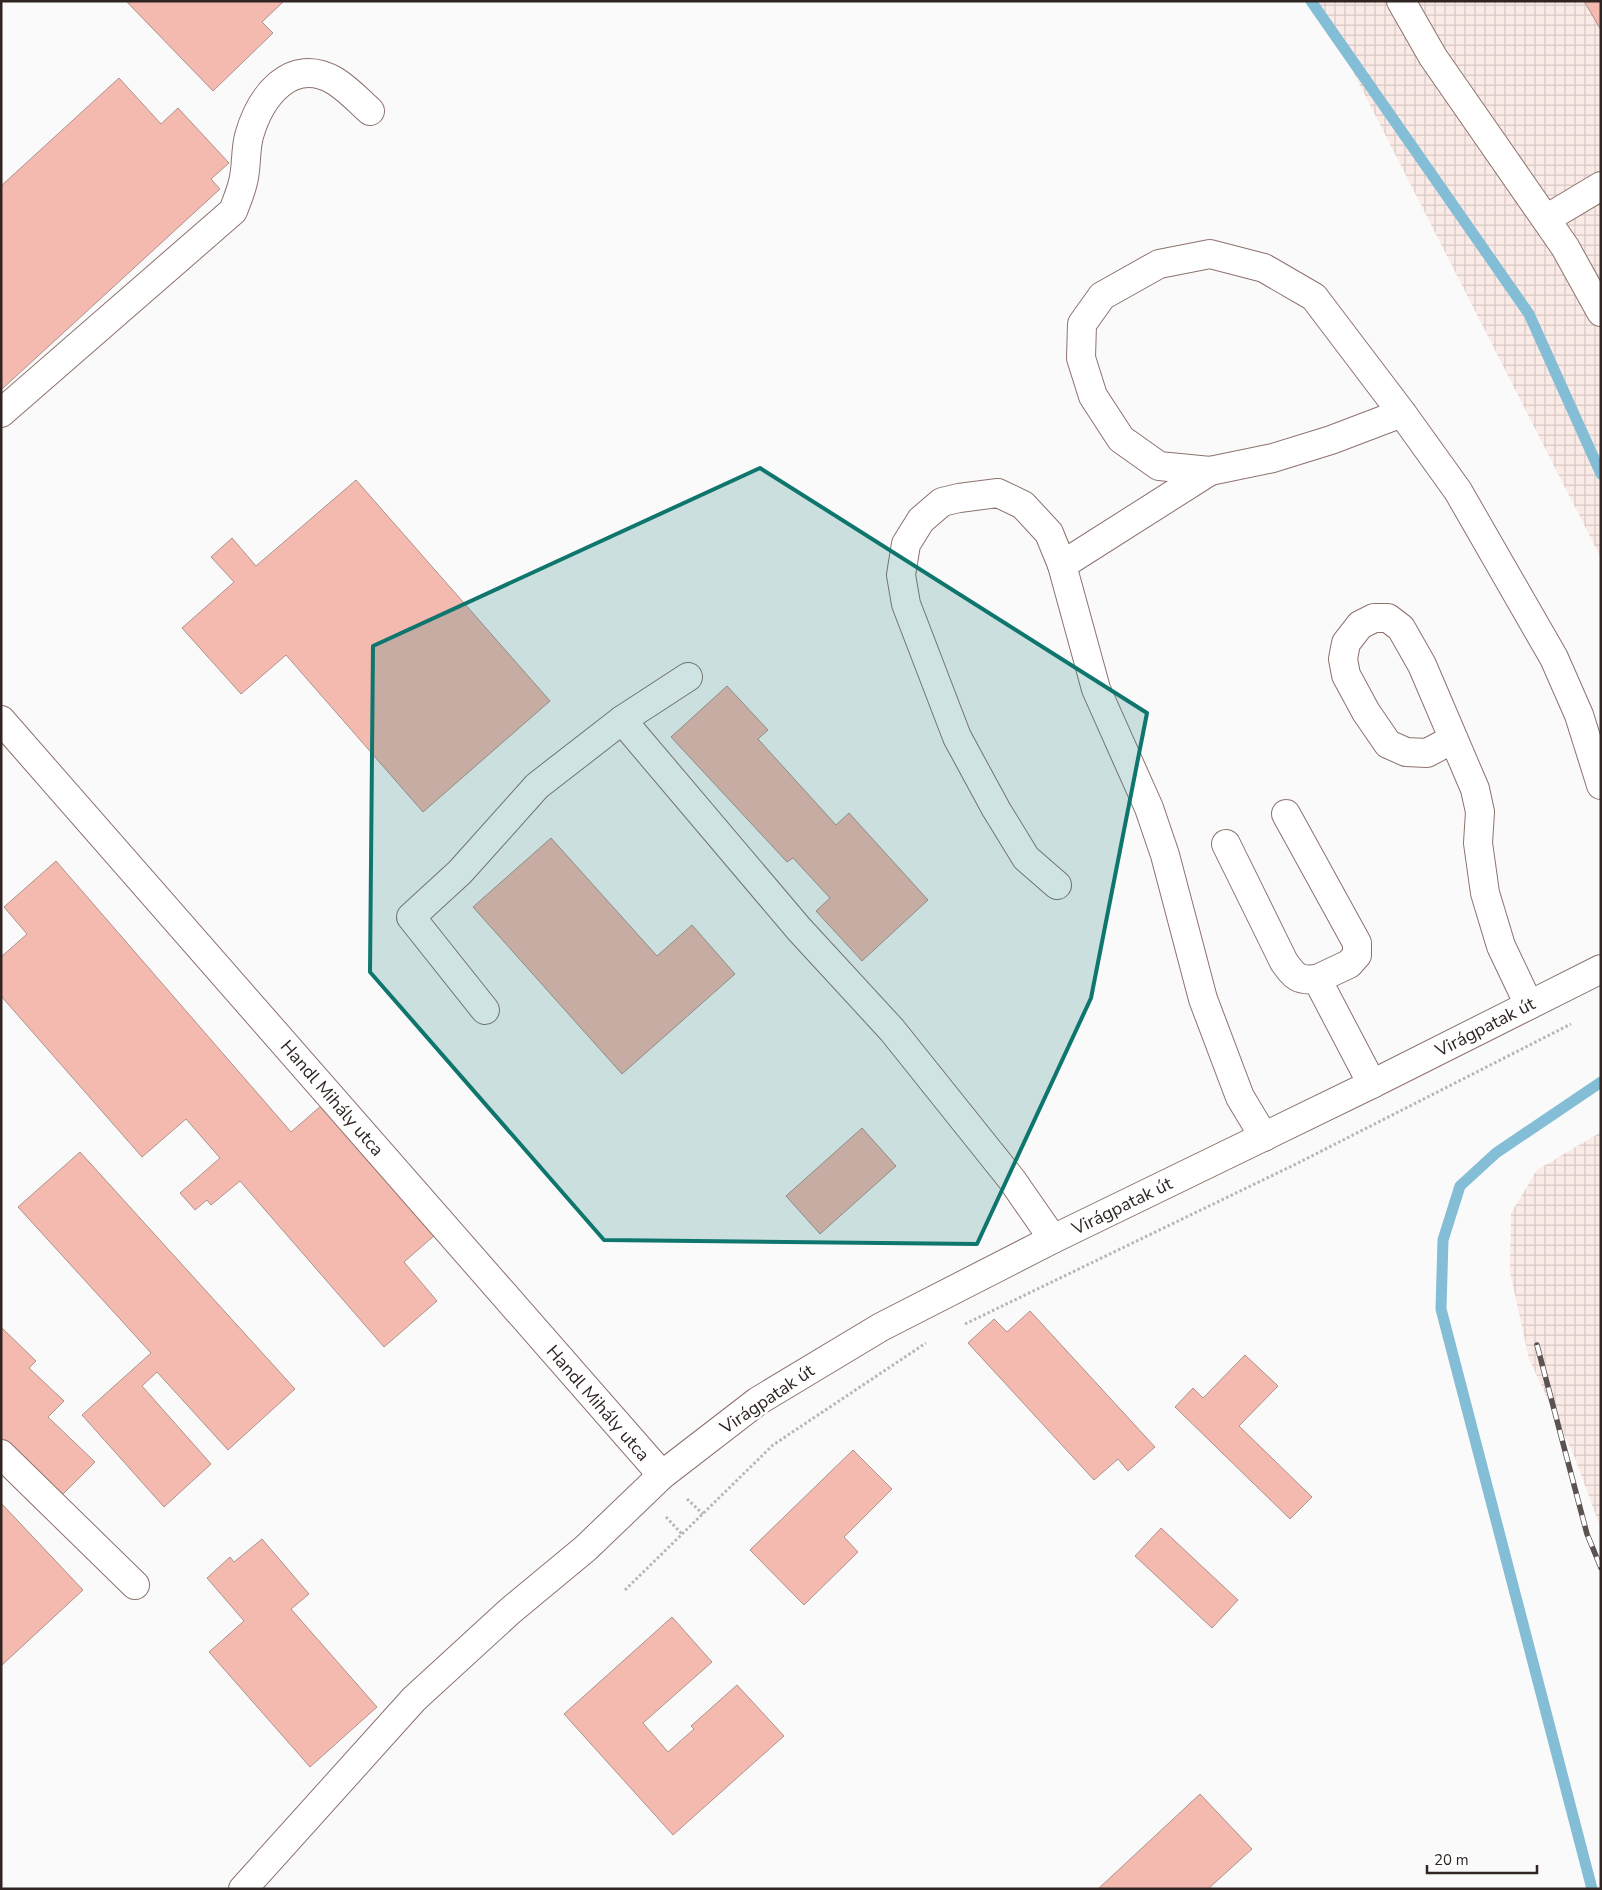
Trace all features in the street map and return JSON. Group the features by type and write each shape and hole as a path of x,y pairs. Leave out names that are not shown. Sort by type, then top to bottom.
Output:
{"street":[{"path":"1401,1 1433,57 1565,247 1601,312"},
{"path":"1,413 233,210 244,182 251,130 256,115 269,93 288,78 302,72 318,74 335,81 370,111"},
{"path":"1546,219 1601,186"},
{"path":"1402,413 1331,440 1273,458 1210,471 1159,466 1121,439 1094,396 1081,358 1082,324 1102,296 1159,264 1210,254 1264,268 1314,297 1402,413 1458,491 1554,658 1579,715 1601,785"},
{"path":"1062,565 1210,471"},
{"path":"1057,885 1026,858 996,809 957,737 906,604 901,575 906,544 921,520 942,502 971,495 998,493 1023,505 1049,533 1062,565 1096,689 1149,808 1165,855 1203,999 1240,1096 1264,1137"},
{"path":"1453,739 1427,753 1406,752 1388,744 1366,712 1346,674 1343,659 1346,643 1360,625 1374,618 1388,618 1401,628 1422,665 1475,789 1480,812 1478,843 1485,893 1501,946 1529,1005"},
{"path":"485,1010 411,916 460,872 537,786 622,720 688,677"},
{"name":"Handl Mihály utca","path":"1,720 662,1475"},
{"path":"622,720 799,928 892,1030 1012,1180 1053,1239"},
{"path":"1226,844 1284,962 1293,974 1304,981 1317,979 1349,964 1357,955 1357,943 1286,814"},
{"name":"Virágpatak út","path":"243,1889 414,1699 510,1611 586,1548 662,1475 766,1396 881,1327 1053,1239 1372,1084 1601,969"},
{"path":"1317,979 1372,1084"},
{"path":"1,1454 136,1586"}],"path":[{"path":"960,1326 1278,1172 1575,1022"},
{"path":"625,1590 772,1445 935,1338"}],"highlighted area":[{"path":"760,468 1147,713 1091,998 977,1244 604,1240 370,972 373,646"}],"shaded area":[{"path":"1317,1 1601,1 1601,558"},
{"path":"1601,1132 1601,1529 1575,1458 1529,1359 1510,1272 1511,1213 1537,1170"}],"building":[{"path":"126,1 284,1 262,22 273,33 213,91"},
{"path":"1584,1 1601,1 1601,30"},
{"path":"119,78 161,124 178,108 229,163 211,179 220,189 1,390 1,186"},
{"path":"356,480 550,701 423,812 286,655 241,694 182,628 234,582 211,557 232,538 256,566"},
{"path":"727,686 768,730 758,739 836,825 849,813 928,900 862,961 816,911 830,898 793,858 787,862 671,737"},
{"path":"551,838 657,956 692,925 735,974 622,1074 473,907"},
{"path":"56,861 291,1132 322,1105 435,1235 404,1262 437,1301 384,1347 240,1181 211,1205 207,1200 195,1210 180,1193 220,1158 186,1119 142,1157 1,996 1,957 27,934 4,907"},
{"path":"862,1128 896,1166 820,1234 786,1196"},
{"path":"80,1152 295,1389 228,1450 157,1372 142,1386 211,1464 164,1507 82,1415 151,1353 18,1207"},
{"path":"1030,1311 1155,1447 1128,1471 1118,1459 1094,1480 968,1343 994,1319 1007,1332"},
{"path":"1,1327 36,1361 29,1368 64,1401 48,1417 95,1462 60,1497 1,1440"},
{"path":"1245,1355 1278,1386 1239,1426 1312,1497 1290,1519 1175,1407 1193,1388 1203,1398"},
{"path":"853,1450 892,1489 844,1537 858,1552 804,1605 750,1550"},
{"path":"1,1503 83,1590 1,1666"},
{"path":"1161,1528 1238,1600 1212,1628 1135,1556"},
{"path":"262,1539 309,1594 291,1609 377,1707 310,1767 209,1652 244,1621 207,1578 230,1557 234,1562"},
{"path":"672,1617 712,1662 643,1723 668,1752 694,1729 691,1726 737,1685 784,1736 673,1835 564,1714"},
{"path":"1200,1794 1252,1849 1208,1889 1098,1889"}],"waterway":[{"path":"1311,1 1529,314 1601,474"},
{"path":"1592,1889 1441,1309 1443,1240 1460,1186 1496,1153 1601,1082"}],"railway":[{"path":"1537,1345 1587,1534 1601,1568"}]}
